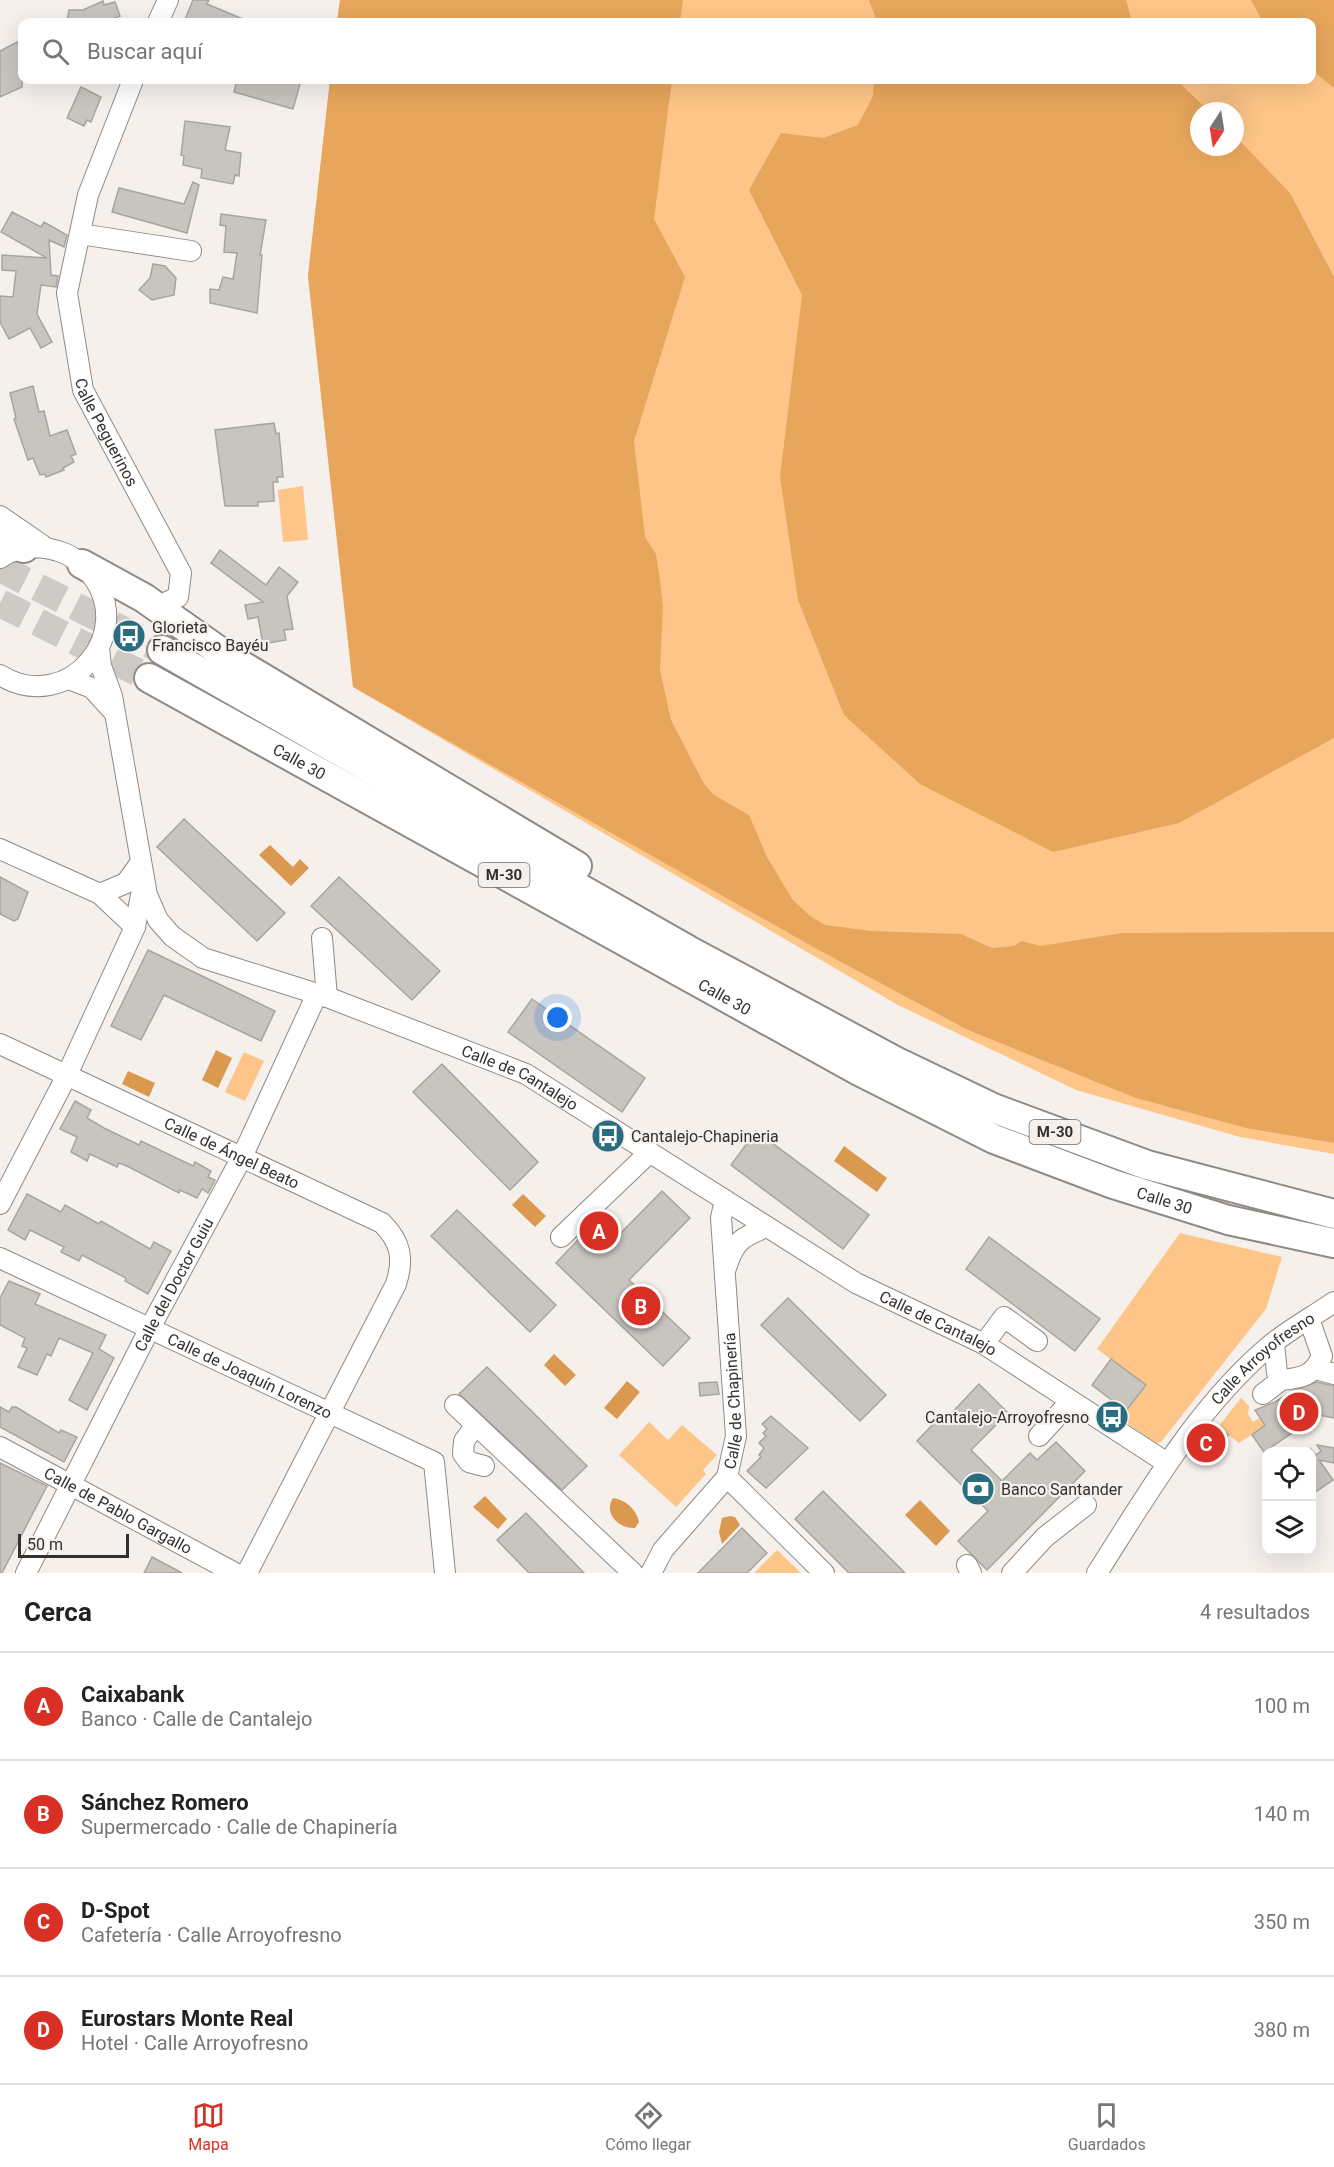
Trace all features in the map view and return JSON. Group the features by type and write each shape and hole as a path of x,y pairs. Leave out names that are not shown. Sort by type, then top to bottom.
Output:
{"highway":[{"path":"82,564 156,608 226,656 539,842 793,1004"},
{"name":"Calle 30","path":"162,650 688,950 793,1004 899,1063 993,1108 1147,1165 1334,1214"},
{"name":"Calle 30","path":"149,678 860,1071 994,1139 1113,1184 1217,1216 1334,1243"}],"street":[{"path":"160,18 168,0"},
{"name":"Calle Peguerinos","path":"131,84 88,195 67,293 83,390 181,573 178,597 156,608"},
{"path":"80,234 191,251"},
{"path":"0,516 17,549 64,552 82,564 96,580 105,603 106,630 99,648 88,664 69,679 54,684 31,686 10,681 0,675"},
{"name":"Calle de Cantalejo","path":"99,648 99,656 109,685 142,871 152,910 158,920 186,949 203,958 246,963 322,996 526,1074 856,1283 984,1344 1167,1463"},
{"name":"Calle de Cantalejo","path":"69,679 92,687 114,714"},
{"path":"0,849 99,894 135,927"},
{"path":"99,894 126,883 142,871"},
{"path":"0,1204 66,1077 135,927 142,871"},
{"path":"135,927 158,920"},
{"path":"322,938 322,996"},
{"name":"Calle del Doctor Guiu","path":"26,1573 150,1328 242,1157 322,996"},
{"name":"Calle de Ángel Beato","path":"0,1044 66,1077 382,1223 398,1243 401,1262 396,1284 247,1573"},
{"path":"561,1237 650,1152"},
{"name":"Calle de Chapinería","path":"651,1573 663,1550 727,1477 736,1436 721,1218 725,1200"},
{"name":"Calle de Chapinería","path":"724,1274 732,1248 747,1234 767,1227"},
{"name":"Calle de Joaquín Lorenzo","path":"0,1258 327,1414 434,1462 445,1573"},
{"name":"Calle Arroyofresno","path":"1097,1573 1167,1463 1230,1385 1274,1343 1334,1302"},
{"path":"984,1344 1004,1317 1037,1341"},
{"path":"1263,1394 1281,1380 1303,1378 1325,1371 1309,1319"},
{"path":"1274,1343 1277,1373 1281,1380"},
{"path":"1039,1436 1071,1401"},
{"path":"455,1406 633,1573"},
{"path":"476,1425 464,1441 463,1454 469,1462 484,1466"},
{"name":"Calle de Pablo Gargallo","path":"0,1447 235,1573"},
{"path":"727,1477 824,1573"},
{"path":"1012,1573 1045,1537 1086,1505"}],"shaded area":[{"path":"340,0 1334,0 1334,1154 1240,1137 1076,1090 898,1005 353,687 308,276 330,84 1316,84 1316,18 338,18"},
{"path":"340,0 683,0 681,18 338,18"},
{"path":"869,0 1126,0 1131,18 876,18"},
{"path":"1251,0 1334,0 1334,88 1316,73 1316,18 1261,18"},
{"path":"330,84 671,84 654,219 685,277 634,441 645,537 656,554 663,606 660,670 671,720 704,784 714,795 749,815 767,857 792,899 810,916 825,925 871,931 961,934 992,948 1014,946 1022,941 1040,946 1122,933 1334,932 1334,1143 1246,1128 1136,1098 968,1030 815,948 353,687 308,276"},
{"path":"874,84 1180,84 1199,102 1190,102 1190,156 1244,156 1244,145 1290,193 1334,277 1334,738 1179,823 1053,852 920,784 844,715 798,600 780,477 802,295 749,190 781,133 823,138 858,125 873,96"},
{"path":"303,486 308,540 283,542 278,490"},
{"path":"270,845 293,867 300,859 309,868 291,886 259,855"},
{"path":"216,1050 232,1058 218,1088 202,1080"},
{"path":"244,1052 264,1061 245,1101 225,1092"},
{"path":"128,1071 155,1083 149,1097 122,1084"},
{"path":"844,1146 887,1178 877,1192 834,1161"},
{"path":"523,1194 546,1216 535,1227 512,1205"},
{"path":"1180,1233 1282,1257 1266,1309 1161,1442 1156,1443 1121,1419 1146,1385 1097,1349"},
{"path":"554,1354 576,1375 565,1386 544,1365"},
{"path":"627,1381 640,1392 617,1419 604,1408"},
{"path":"1241,1398 1249,1406 1248,1414 1253,1422 1266,1414 1271,1422 1239,1443 1218,1427"},
{"path":"649,1422 668,1440 682,1425 717,1455 703,1470 706,1474 676,1507 619,1455"},
{"path":"485,1496 507,1519 498,1529 473,1507"},
{"path":"613,1498 633,1509 639,1522 635,1528 623,1526 614,1519 610,1509"},
{"path":"920,1500 950,1531 936,1546 905,1515"},
{"path":"735,1517 740,1525 722,1544 719,1532 722,1518"},
{"path":"777,1550 801,1573 754,1573"}],"building":[{"path":"193,0 209,0 207,4 240,18 186,18"},
{"path":"103,1 104,5 115,2 120,16 115,18 68,18 69,10 83,10"},
{"path":"17,42 18,84 22,84 22,87 0,97 0,51"},
{"path":"236,84 300,84 293,109 234,92"},
{"path":"81,87 101,97 91,122 87,120 84,126 67,118"},
{"path":"185,121 230,127 225,150 241,153 239,176 235,175 233,184 201,178 202,169 183,165 184,156 181,155"},
{"path":"193,182 199,185 187,233 112,212 119,188 184,204"},
{"path":"12,212 41,227 44,222 67,235 64,247 49,240 51,275 58,276 56,287 41,285 37,314 52,342 41,348 30,328 9,339 0,322 0,296 13,297 16,271 2,270 2,255 47,258 1,232"},
{"path":"221,214 266,220 260,255 262,255 257,313 210,303 210,289 219,290 223,277 233,279 237,253 224,252 226,226 220,225"},
{"path":"153,264 165,266 176,278 174,295 152,300 139,290 150,278"},
{"path":"33,386 39,412 44,411 50,436 67,430 76,454 71,456 74,462 63,468 64,470 46,477 45,474 40,475 33,458 28,460 14,419 16,418 10,393"},
{"path":"274,423 276,434 279,433 283,477 277,477 278,482 273,482 274,501 258,502 258,506 225,506 215,430"},
{"path":"220,550 266,585 279,567 298,582 287,596 293,629 284,630 286,640 263,644 258,617 248,619 245,605 263,602 211,563"},
{"path":"184,819 285,913 257,941 157,847"},
{"path":"0,877 28,892 18,919 14,921 0,914"},
{"path":"339,877 440,971 412,1000 311,906"},
{"path":"148,950 275,1011 261,1041 164,995 141,1040 111,1026"},
{"path":"532,999 645,1078 622,1112 508,1032"},
{"path":"442,1064 538,1162 510,1190 413,1092"},
{"path":"75,1101 91,1110 87,1118 104,1128 139,1145 141,1141 193,1166 195,1162 211,1171 208,1177 215,1180 208,1193 202,1189 197,1198 180,1190 179,1193 127,1166 119,1163 117,1167 90,1154 87,1161 71,1152 77,1137 60,1129"},
{"path":"756,1131 869,1215 843,1249 731,1165"},
{"path":"662,1191 690,1218 629,1280 690,1338 663,1366 556,1263 593,1224 612,1242"},
{"path":"27,1194 61,1212 65,1205 99,1224 101,1221 150,1249 154,1242 171,1251 148,1294 125,1281 126,1278 82,1255 79,1261 61,1252 64,1247 30,1230 25,1240 8,1230"},
{"path":"457,1210 556,1305 530,1332 431,1236"},
{"path":"989,1237 1100,1319 1075,1351 966,1269"},
{"path":"9,1281 40,1294 35,1304 106,1335 99,1349 114,1358 87,1410 69,1400 93,1353 59,1338 51,1356 47,1354 37,1375 18,1367 27,1348 22,1346 25,1338 0,1325 0,1298"},
{"path":"788,1298 886,1395 860,1421 761,1325"},
{"path":"1111,1359 1146,1385 1126,1411 1092,1385"},
{"path":"487,1367 587,1466 562,1490 459,1394"},
{"path":"717,1382 719,1394 700,1396 699,1383"},
{"path":"1317,1382 1334,1386 1334,1418 1319,1415 1271,1447 1262,1447 1262,1449 1252,1435 1265,1425 1255,1410 1275,1402 1292,1391"},
{"path":"979,1384 1008,1413 971,1450 1002,1481 1030,1453 1037,1460 1056,1442 1085,1471 987,1570 958,1541 988,1511 917,1441 939,1418 943,1422"},
{"path":"0,1407 9,1412 12,1407 16,1407 59,1433 61,1430 77,1437 64,1462 0,1427"},
{"path":"771,1416 808,1448 766,1488 747,1471 761,1457 759,1455 764,1448 759,1443 766,1436 763,1433 767,1429 762,1424"},
{"path":"1212,1424 1228,1435 1214,1453 1199,1443"},
{"path":"1317,1445 1334,1448 1334,1463 1319,1460 1333,1480 1316,1492 1316,1455 1321,1451"},
{"path":"0,1463 47,1486 2,1573 0,1573"},
{"path":"823,1491 905,1573 849,1573 795,1519"},
{"path":"526,1513 584,1573 529,1573 497,1540"},
{"path":"742,1528 767,1553 747,1573 698,1573"},
{"path":"152,1557 182,1573 144,1573"}],"tunnel":[{"path":"0,568 162,650"},
{"path":"0,603 149,678"}],"place":[{"name":"Glorieta Francisco Bayéu","path":"129,636"},
{"name":"Cantalejo-Chapineria","path":"608,1136"},
{"name":"Caixabank","path":"599,1231"},
{"name":"Sánchez Romero","path":"641,1306"},
{"name":"Eurostars Monte Real","path":"1299,1412"},
{"name":"Cantalejo-Arroyofresno","path":"1112,1417"},
{"name":"D-Spot","path":"1206,1443"},
{"name":"Banco Santander","path":"978,1489"}]}
